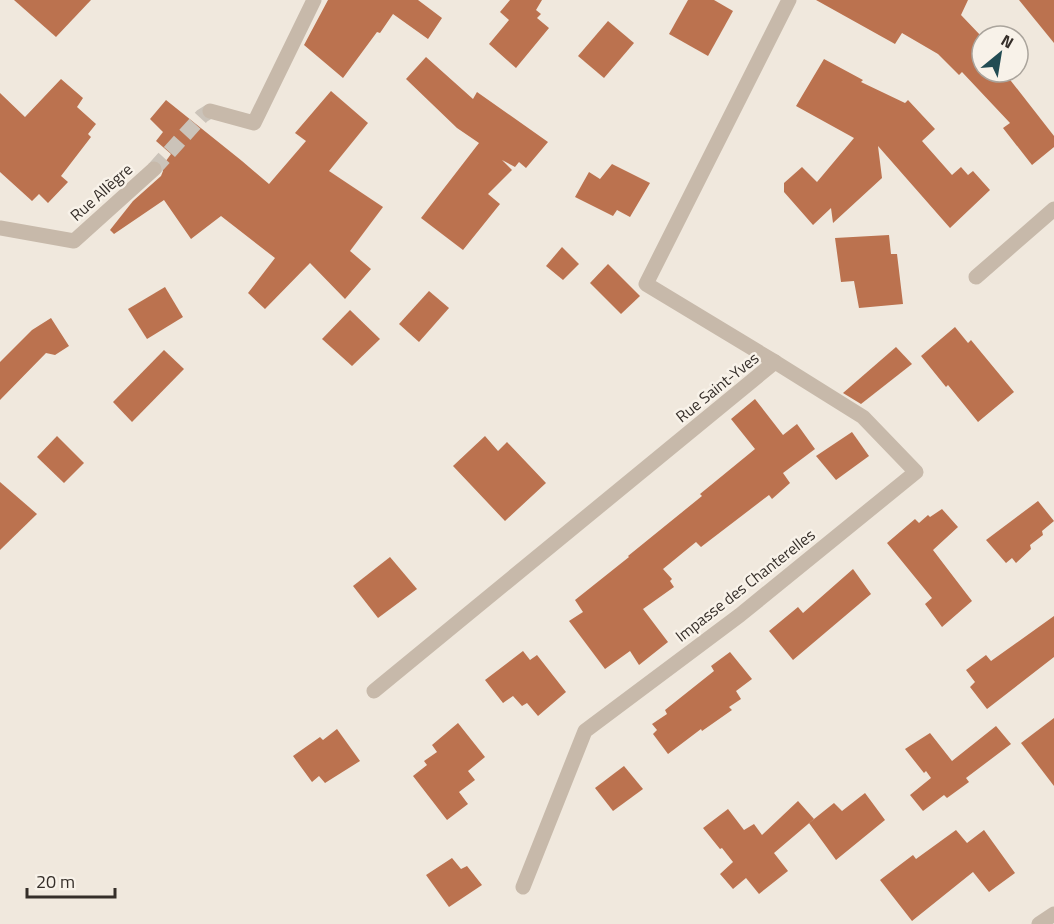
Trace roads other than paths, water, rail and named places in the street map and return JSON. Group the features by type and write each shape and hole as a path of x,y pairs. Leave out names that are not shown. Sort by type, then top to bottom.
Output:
{"street":[{"path":"210,111 254,123 314,0"},
{"name":"Rue Saint-Yves","path":"374,691 775,362 646,284 789,0"},
{"name":"Rue Allègre","path":"0,228 74,241 154,169"},
{"path":"976,277 1054,209"},
{"name":"Impasse des Chanterelles","path":"523,887 585,732 740,615 916,472 863,417 775,362"},
{"path":"1039,924 1054,914"}],"tunnel":[{"path":"154,169 202,116 210,111"}]}
